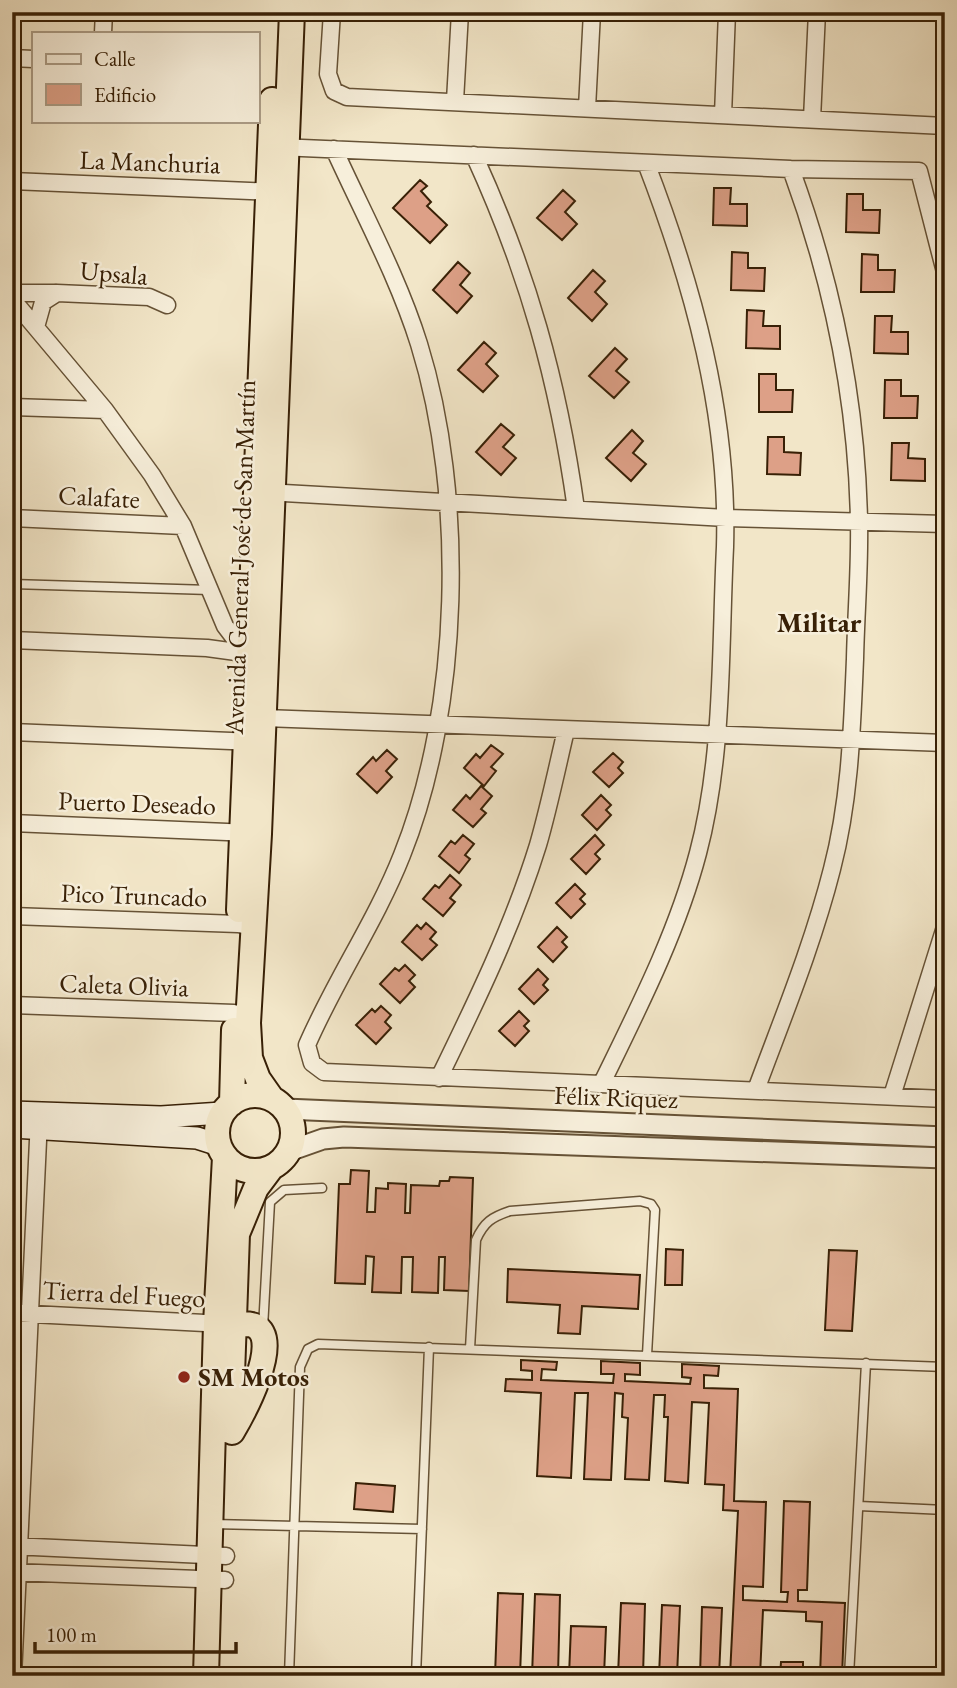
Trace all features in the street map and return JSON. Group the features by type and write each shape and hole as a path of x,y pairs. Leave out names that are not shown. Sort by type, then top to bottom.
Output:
{"highway":[{"name":"Avenida General José de San Martín","path":"276,12 279,147"},
{"name":"Avenida General José de San Martín","path":"219,1525 246,1326 237,1234 256,1188 280,1159 293,1127 258,1079 250,1058 246,925 257,734 256,654 276,192 292,12"},
{"name":"Avenida General José de San Martín","path":"256,654 264,689 257,734"},
{"name":"Avenida General José de San Martín","path":"222,1676 219,1525 246,1326 222,1151 217,1135 227,1108 234,1013 246,925"},
{"path":"227,1108 251,1095 278,1104"},
{"path":"222,1151 246,1170 280,1159"},
{"path":"230,1436 258,1381 246,1326"},
{"name":"Avenida General José de San Martín","path":"206,1676 218,1568"}],"main road":[{"path":"12,1127 39,1121 161,1117 227,1108"},
{"path":"12,1112 39,1121 197,1138 222,1151"}],"street":[{"path":"103,32 104,12"},
{"path":"332,12 328,74 334,92 347,97 945,126"},
{"path":"455,101 460,12"},
{"path":"587,108 592,12"},
{"path":"723,115 727,12"},
{"path":"812,119 817,12"},
{"path":"12,58 32,59"},
{"path":"279,147 919,172 945,272"},
{"path":"334,149 401,295 419,344 445,460 449,502 448,614 440,726 402,854 354,958 307,1045 312,1063 324,1072 945,1099"},
{"path":"474,155 523,270 546,348 564,424 576,509"},
{"path":"602,1083 663,953 698,853 708,804 715,736 726,518 707,357 684,267 646,163"},
{"path":"756,1090 812,936 832,869 848,782 852,738 859,521 842,357 825,275 791,169"},
{"name":"La Manchuria","path":"12,181 276,192"},
{"name":"Upsala","path":"12,293 149,297 167,305"},
{"name":"Upsala","path":"36,327 43,302 57,293"},
{"path":"12,299 105,410 152,475 183,526 230,636 256,654"},
{"path":"12,407 105,410"},
{"path":"263,492 726,518 945,524"},
{"name":"Calafate","path":"12,518 183,526"},
{"path":"12,640 207,648 256,654"},
{"path":"12,732 257,734 440,726 945,743"},
{"path":"439,1078 494,963 515,910 538,845 566,730"},
{"name":"Puerto Deseado","path":"12,822 250,833"},
{"name":"Pico Truncado","path":"12,916 246,925"},
{"path":"892,1096 945,927"},
{"name":"Caleta Olivia","path":"12,1005 234,1013"},
{"name":"Félix Riquez","path":"278,1104 945,1137"},
{"path":"13,1676 16,1546 39,1121"},
{"name":"Félix Riquez","path":"280,1159 323,1139 344,1137 945,1158"},
{"name":"Tierra del Fuego","path":"12,1312 246,1326"},
{"path":"16,1546 218,1568"},
{"path":"15,1572 218,1568"}],"lane":[{"path":"12,584 211,590"},
{"path":"246,1326 270,1202 279,1192 291,1188 322,1188"},
{"path":"470,1349 476,1240 483,1225 494,1216 510,1211 640,1201 652,1204 655,1210 647,1355"},
{"path":"289,1676 300,1367 308,1349 318,1344 945,1367"},
{"path":"416,1676 429,1347"},
{"path":"849,1676 866,1363"},
{"path":"859,1506 945,1510"},
{"path":"219,1525 422,1529"}],"building":[{"path":"420,180 427,186 421,191 431,202 427,206 447,225 430,243 393,208"},
{"path":"714,188 731,188 730,204 747,204 747,226 713,225"},
{"path":"563,190 575,201 565,212 577,224 562,240 537,218"},
{"path":"847,194 863,194 863,210 880,210 879,233 846,232"},
{"path":"732,252 748,253 748,268 765,268 764,291 731,290"},
{"path":"862,254 878,255 878,270 895,270 894,292 861,292"},
{"path":"458,262 470,273 460,285 472,296 457,313 433,290"},
{"path":"593,270 605,281 595,292 607,304 592,321 568,298"},
{"path":"747,310 764,311 763,326 780,326 780,349 746,348"},
{"path":"875,316 892,316 891,332 908,332 908,354 874,353"},
{"path":"484,342 496,353 486,364 498,376 483,392 458,370"},
{"path":"615,348 627,359 616,371 629,382 614,398 589,376"},
{"path":"759,374 776,374 776,390 793,390 792,412 759,412"},
{"path":"885,380 901,380 901,396 918,396 917,418 884,418"},
{"path":"501,424 514,435 503,447 516,458 501,475 476,452"},
{"path":"632,430 643,441 633,453 646,464 631,481 606,458"},
{"path":"768,437 784,437 784,452 801,453 800,475 767,474"},
{"path":"892,443 909,443 908,458 925,459 925,481 891,480"},
{"path":"491,745 503,754 491,767 496,771 484,786 464,768 476,754 480,758"},
{"path":"387,750 397,759 386,771 392,777 377,793 357,774 373,757 376,761"},
{"path":"613,753 623,762 618,768 623,773 609,787 593,772"},
{"path":"481,786 492,796 481,809 486,813 473,827 453,810 466,795 470,799"},
{"path":"601,795 611,805 606,810 611,815 597,830 582,815"},
{"path":"463,835 474,844 465,855 470,859 459,873 439,856 451,841 455,844"},
{"path":"595,835 604,845 595,854 600,859 586,874 571,859"},
{"path":"450,875 461,885 450,898 455,902 443,916 423,899 435,885 439,888"},
{"path":"575,884 585,894 580,899 585,904 571,918 556,903"},
{"path":"426,923 436,932 430,939 437,945 422,960 402,942 417,925 421,929"},
{"path":"557,927 567,937 562,942 567,947 553,962 538,947"},
{"path":"405,965 415,975 409,981 415,987 400,1003 380,984 395,968 399,971"},
{"path":"538,969 548,979 543,985 548,990 534,1004 519,989"},
{"path":"381,1006 391,1015 385,1022 391,1028 376,1044 356,1025 372,1009 375,1012"},
{"path":"519,1011 529,1021 524,1026 529,1031 515,1046 499,1031"},
{"path":"351,1170 369,1171 367,1212 375,1212 376,1188 388,1189 388,1183 406,1184 405,1213 410,1213 411,1185 439,1186 440,1181 449,1181 450,1177 473,1178 469,1291 444,1290 445,1257 439,1257 438,1293 412,1292 413,1257 402,1257 401,1293 372,1292 374,1257 366,1256 365,1284 335,1283 339,1184 350,1184"},
{"path":"666,1249 683,1250 682,1285 665,1285"},
{"path":"829,1250 857,1251 852,1331 825,1330"},
{"path":"508,1269 640,1275 638,1309 582,1306 580,1334 558,1333 560,1305 507,1302"},
{"path":"521,1360 557,1362 556,1370 542,1369 541,1380 613,1383 614,1374 601,1374 601,1361 640,1363 640,1375 625,1374 625,1381 690,1384 691,1378 682,1377 682,1364 719,1366 718,1376 704,1375 704,1388 738,1389 734,1501 766,1502 763,1587 743,1586 743,1600 787,1602 788,1592 781,1592 784,1501 810,1502 807,1590 798,1590 798,1601 845,1603 842,1676 820,1676 822,1622 806,1621 806,1612 763,1610 760,1676 730,1676 738,1511 723,1510 724,1485 705,1484 709,1403 692,1402 688,1483 665,1481 668,1417 664,1417 665,1395 654,1395 649,1480 625,1479 628,1418 622,1417 623,1394 615,1393 611,1480 584,1479 588,1393 575,1393 571,1478 537,1476 541,1393 505,1391 506,1379 532,1380 532,1371 521,1370"},
{"path":"356,1483 395,1486 393,1512 354,1509"},
{"path":"498,1593 523,1594 520,1676 495,1676"},
{"path":"535,1594 560,1595 558,1676 532,1676"},
{"path":"621,1603 645,1604 643,1676 618,1676"},
{"path":"662,1605 680,1606 677,1676 659,1676"},
{"path":"702,1607 722,1608 719,1676 700,1676"},
{"path":"571,1626 606,1627 604,1676 569,1676"},
{"path":"781,1662 803,1662 803,1676 780,1676"}],"place":[{"name":"SM Motos","path":"184,1377"}],"district":[{"name":"Militar","path":"819,622"}]}
